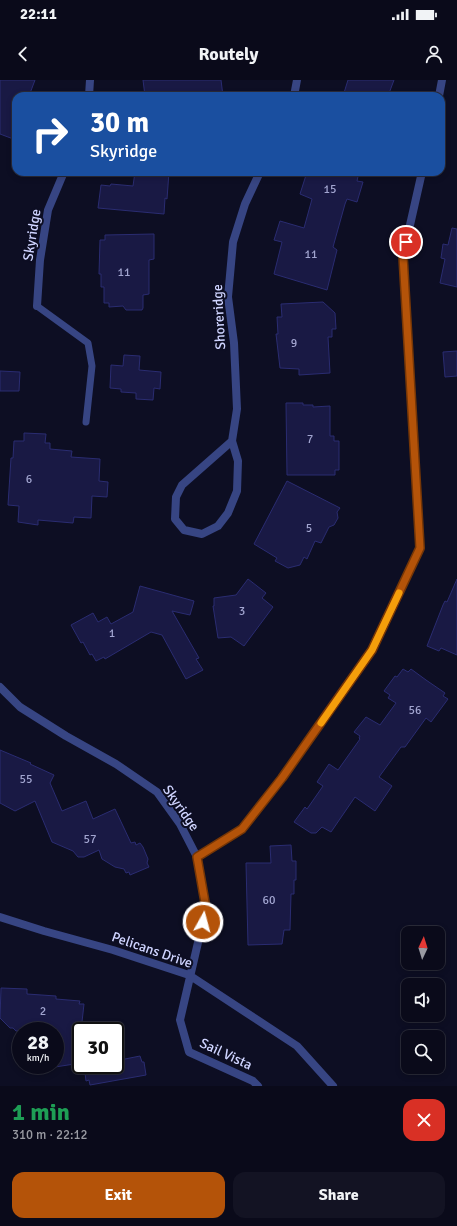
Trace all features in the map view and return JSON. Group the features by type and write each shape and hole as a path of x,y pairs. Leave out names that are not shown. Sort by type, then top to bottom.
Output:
{"street":[{"path":"89,92 90,80"},
{"path":"295,92 297,80"},
{"path":"440,92 442,80"},
{"name":"Skyridge","path":"37,306 40,260 48,210 62,176"},
{"name":"Shoreridge","path":"232,441 182,485 176,497 175,519 184,530 202,534 218,526 228,513 237,491 238,461 232,441 237,409 234,343 228,297 233,242 245,204 258,176"},
{"path":"197,857 242,829 282,778 372,650 420,548 403,256 421,176"},
{"name":"Skyridge","path":"0,687 20,707 66,736 116,764 157,792 180,824 197,857"},
{"name":"Sail Vista","path":"197,857 206,908 189,975 180,1020 189,1052 253,1081 258,1086"},
{"name":"Pelicans Drive","path":"0,917 113,950 189,975 298,1046 333,1086"}],"lane":[{"path":"37,306 88,343 92,366 86,422"}],"building":[{"path":"0,80 35,80 30,92 12,92 12,138 0,134"},
{"path":"143,80 221,80 222,92 144,92"},
{"path":"348,80 394,80 390,92 344,92"},
{"path":"134,176 169,176 164,214 98,208 101,185 110,186 111,184 133,186"},
{"path":"306,176 358,176 357,181 363,182 357,202 347,199 345,204 333,247 337,250 327,290 274,274 282,242 274,240 280,221 304,228 312,199 300,194"},
{"path":"452,228 457,229 457,287 440,283 445,259 441,258 443,244 448,245"},
{"path":"154,234 154,259 149,260 149,294 143,295 142,310 126,310 123,306 109,307 109,303 104,303 104,287 101,287 101,274 99,274 100,240 105,240 105,235"},
{"path":"323,302 335,313 336,329 332,329 332,337 328,337 330,373 299,375 299,369 280,368 276,334 278,334 277,317 282,317 281,304"},
{"path":"457,351 457,376 445,377 443,352"},
{"path":"124,355 140,356 139,370 161,372 160,389 154,388 153,400 136,399 136,393 121,392 121,389 110,388 111,365 123,366"},
{"path":"0,371 20,372 19,391 0,391"},
{"path":"286,403 303,403 303,405 313,405 313,407 330,406 330,436 334,436 334,441 339,441 339,470 335,470 335,475 287,475"},
{"path":"24,433 46,434 45,443 50,443 50,449 72,451 71,457 100,459 99,481 108,482 107,497 92,496 91,518 74,517 73,523 38,520 38,525 18,522 19,506 8,505 11,458 13,458 14,441 24,441"},
{"path":"287,481 340,508 337,512 338,518 334,525 329,527 321,543 315,541 307,559 304,557 300,565 288,568 275,561 277,558 254,544"},
{"path":"248,579 266,593 262,598 273,607 244,646 231,637 218,638 213,606 214,598 236,595"},
{"path":"457,579 457,655 441,648 439,651 427,646 443,605 445,601 447,602"},
{"path":"140,586 194,601 190,615 172,611 199,658 196,659 203,670 186,679 162,635 151,632 105,659 104,657 96,661 92,654 90,655 83,642 81,643 71,625 93,613 98,622 107,617 111,624 133,612"},
{"path":"403,669 408,672 411,669 445,693 443,696 448,699 431,722 426,718 405,747 401,747 379,777 392,786 375,811 355,797 331,832 322,827 316,833 311,833 294,822 305,807 307,809 323,786 317,782 329,764 338,770 360,739 360,736 354,732 366,717 380,725 396,703 388,698 390,695 384,691 395,676 397,677"},
{"path":"0,750 31,763 30,764 54,775 50,783 62,811 86,801 93,819 115,809 131,843 135,842 136,845 140,843 143,847 148,859 147,863 149,867 130,875 129,872 126,873 124,869 115,867 102,859 99,850 84,857 78,857 73,851 52,842 35,801 15,811 0,803"},
{"path":"291,845 292,861 296,861 296,880 294,880 294,894 291,894 290,930 284,930 282,944 248,945 246,863 271,863 270,846"},
{"path":"1,988 27,989 27,994 56,996 56,999 80,1001 79,1004 84,1004 82,1022 72,1022 72,1064 64,1066 64,1022 12,1022 12,1028 10,1028 0,1018"},
{"path":"140,1056 142,1062 144,1062 146,1075 90,1085 89,1080 86,1081 85,1074 124,1074 124,1059"}],"slow traffic":[{"path":"321,723 372,650 399,593"}],"route":[{"path":"203,922 206,908 197,857 242,829 282,778 372,650 420,548 403,256 406,242"}]}
